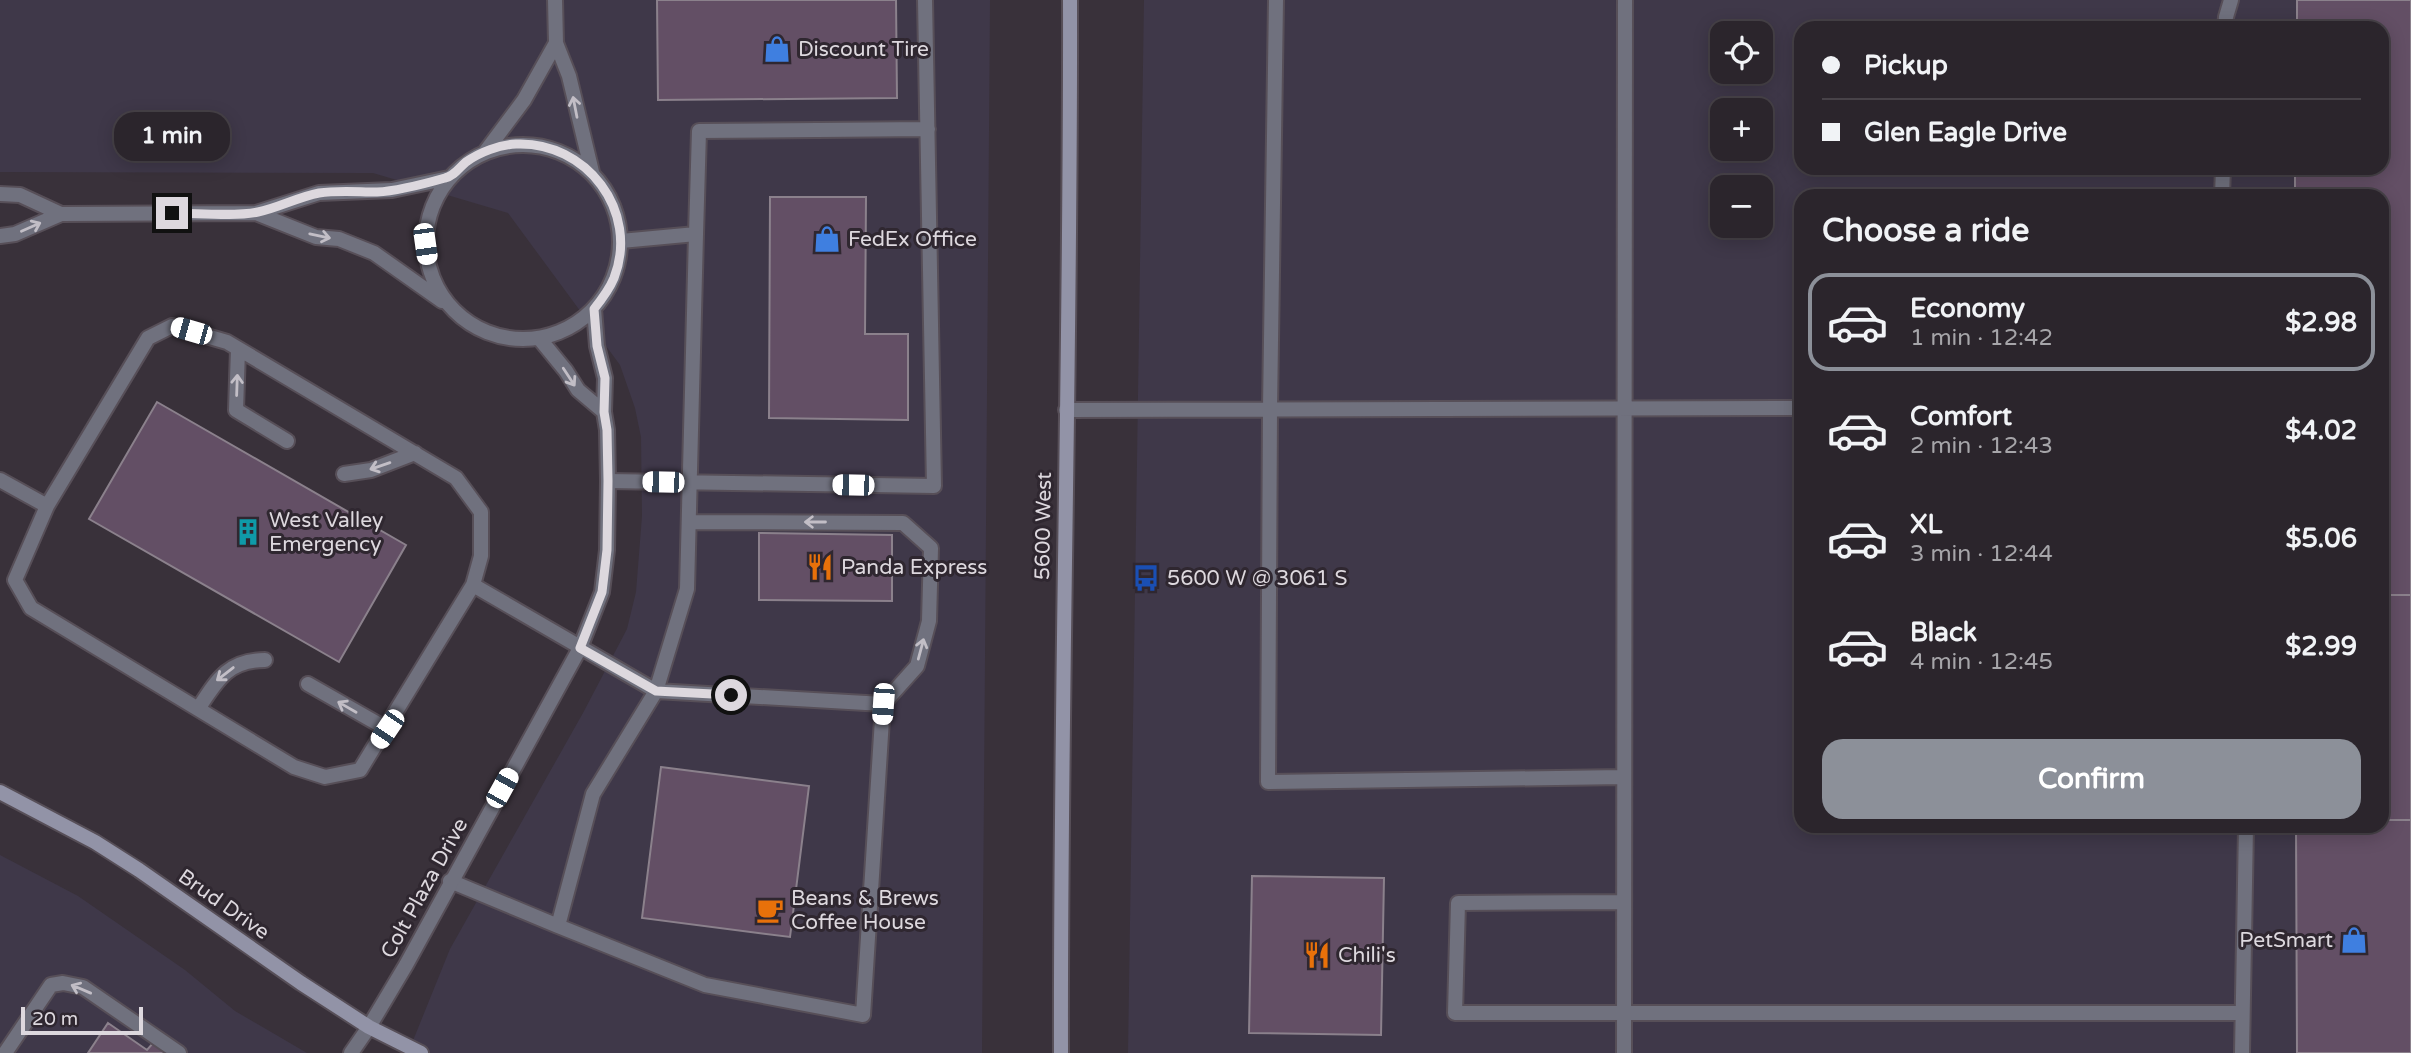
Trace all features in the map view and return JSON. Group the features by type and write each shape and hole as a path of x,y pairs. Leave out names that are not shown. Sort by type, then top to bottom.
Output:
{"main road":[{"name":"5600 West","path":"1060,1053 1060,819 1070,216 1070,0"},
{"name":"Brud Drive","path":"0,792 50,817 139,870 301,984 369,1027 421,1053"}],"street":[{"path":"555,0 556,43 569,76 592,172"},
{"path":"608,481 934,486 925,0"},
{"path":"1276,0 1269,409 1268,782 1623,777"},
{"path":"1624,1053 1625,0"},
{"path":"2226,21 2231,0"},
{"path":"486,151 524,100 556,43"},
{"path":"558,926 593,794 656,691 687,589 699,131 928,129"},
{"path":"256,213 316,237 339,239 374,254 484,331 502,337 539,338 578,323 594,309 614,278 621,241 619,222 604,187 592,172 569,155 542,146 514,144 486,151 466,162 449,178 436,197 428,220 425,244 429,268 438,290 453,309"},
{"path":"0,236 15,234 61,214 256,213 319,193 392,190 449,178"},
{"path":"0,194 20,195 61,214"},
{"path":"621,241 696,234"},
{"name":"Colt Plaza Drive","path":"351,1053 406,965 580,648 602,592 607,550 607,430 604,412 605,378 597,346 594,309"},
{"path":"173,326 227,342 239,349 456,478 481,512 481,556 473,585 360,770 325,777 294,766 31,608 15,580 47,506 148,338 173,326"},
{"path":"539,338 578,390 604,412"},
{"path":"239,349 236,410 288,441"},
{"path":"1066,410 1794,408"},
{"path":"344,474 370,470 415,453"},
{"path":"0,480 47,506"},
{"path":"450,881 705,985 863,1015 883,704 917,666 929,621 931,548 903,523 689,522"},
{"path":"473,585 656,691 883,704"},
{"path":"198,709 220,675 247,660 265,660"},
{"path":"308,684 387,729"},
{"path":"2242,1053 2246,833"},
{"path":"1623,902 1458,903 1455,1013 2242,1013"},
{"path":"5,1053 51,985 63,983 83,988 179,1053"}],"shaded area":[{"path":"0,0 990,0 982,1053 408,1053 450,949 583,713 627,629 636,592 642,516 641,437 635,408 620,365 508,213 373,173 0,172"},
{"path":"1144,0 2411,0 2411,1053 1128,1053"},
{"path":"0,855 78,896 185,970 235,1011 307,1053 0,1053"}],"building":[{"name":"Discount Tire","path":"657,0 896,0 897,98 658,100"},
{"path":"2297,0 2411,0 2411,595 2389,595 2389,189 2295,189 2295,175 2389,175 2389,21 2297,21"},
{"path":"770,197 866,197 865,334 908,334 908,420 769,418"},
{"name":"West Valley Emergency","path":"157,402 406,545 339,662 89,519"},
{"path":"759,533 892,535 892,601 759,600"},
{"path":"2389,595 2411,595 2411,820 2389,820"},
{"path":"661,767 809,786 790,937 642,918"},
{"name":"PetSmart","path":"2389,820 2411,820 2411,1053 2297,1053 2296,833 2389,833"},
{"name":"Chili's","path":"1252,876 1384,878 1381,1035 1249,1033"},
{"path":"108,1023 147,1050 153,1043 167,1053 88,1053"}],"place":[{"name":"Discount Tire","path":"777,49"},
{"name":"FedEx Office","path":"827,239"},
{"name":"West Valley Emergency","path":"248,532"},
{"name":"Panda Express","path":"820,567"},
{"name":"5600 W @ 3061 S","path":"1146,578"},
{"name":"Beans & Brews Coffee House","path":"770,910"},
{"name":"PetSmart","path":"2354,940"},
{"name":"Chili's","path":"1317,955"}],"route":[{"path":"172,213 256,213 319,193 392,190 449,178 466,162 486,151 514,144 542,146 569,155 592,172 613,204 621,241 614,278 594,309 597,346 605,378 607,550 602,592 580,648 656,691 731,695"}]}
